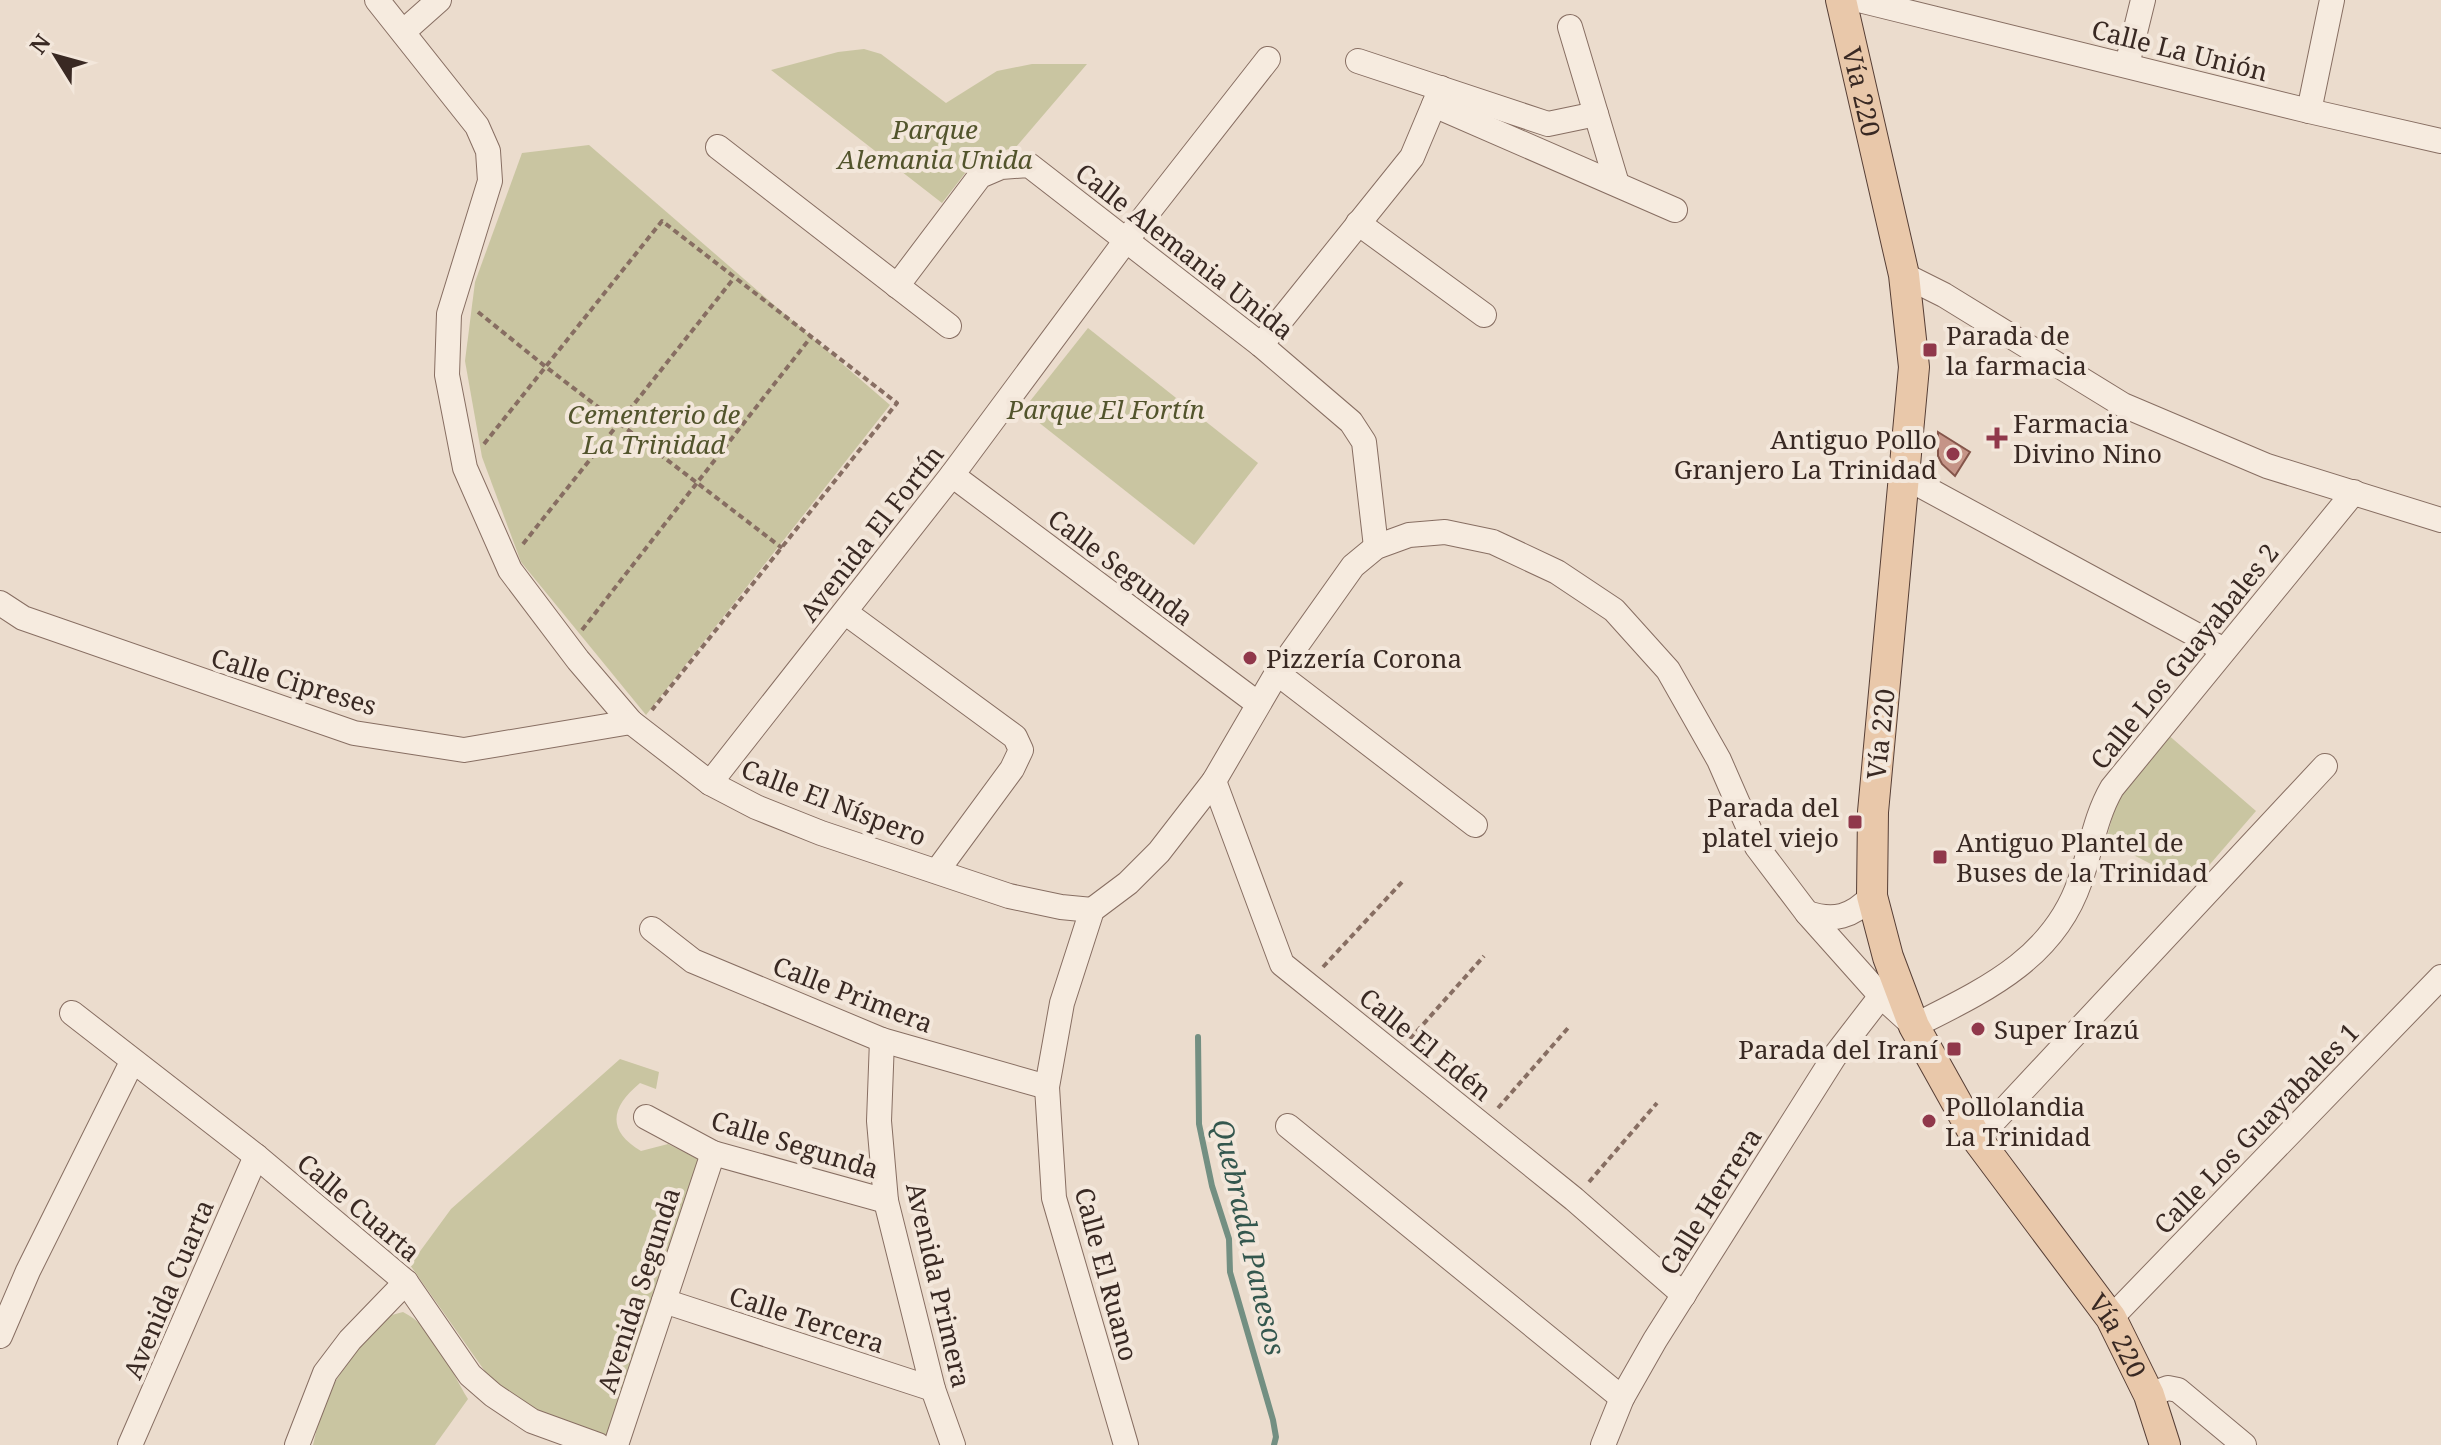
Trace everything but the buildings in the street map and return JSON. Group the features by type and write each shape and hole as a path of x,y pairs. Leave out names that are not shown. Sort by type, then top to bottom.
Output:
{"main road":[{"name":"Vía 220","path":"1841,0 1904,275 1914,367 1873,812 1872,896 1888,957 1914,1026 1977,1139 2111,1318 2149,1395 2165,1445"}],"street":[{"name":"Calle El Níspero","path":"377,0 477,126 488,151 490,181 449,314 447,375 465,468 510,570 578,660 634,725 710,783 756,807 821,833 1009,896 1092,910"},
{"path":"403,32 439,0"},
{"name":"Calle La Unión","path":"1859,0 2441,141"},
{"path":"2127,65 2143,0"},
{"path":"2309,111 2332,0"},
{"path":"1570,27 1617,184"},
{"path":"1127,239 1268,59"},
{"path":"1358,61 1675,210"},
{"path":"1438,96 1548,124 1596,114"},
{"path":"1261,345 1412,157 1438,96"},
{"path":"718,147 949,326"},
{"name":"Calle Alemania Unida","path":"897,286 980,176 1001,167 1029,165 1261,345 1351,422 1364,442 1376,547"},
{"path":"1358,223 1484,315"},
{"name":"Avenida El Fortín","path":"710,783 952,475 1127,239"},
{"path":"1904,275 1944,295 2123,405 2267,466 2441,520"},
{"name":"Calle Segunda","path":"952,475 1257,703"},
{"path":"1905,477 2224,650"},
{"name":"Calle Los Guayabales 2","path":"1914,1026 2008,975 2053,930 2070,906 2102,804 2112,788 2354,492"},
{"path":"1092,910 1128,883 1159,852 1214,781 1257,703 1353,566 1376,547 1409,535 1445,532 1493,542 1557,572 1614,610 1668,670 1719,760 1757,847 1807,913 1881,996 1914,1026"},
{"name":"Calle Cipreses","path":"0,603 23,618 354,733 464,750 634,725"},
{"path":"846,613 1015,737 1021,750 1012,769 937,871"},
{"path":"1277,673 1475,825"},
{"path":"1977,1139 2325,766"},
{"name":"Calle El Edén","path":"1214,781 1282,964 1574,1199 1684,1295"},
{"path":"1807,913 1824,918 1843,917 1860,909 1872,896"},
{"name":"Calle El Ruano","path":"1092,910 1062,1003 1047,1087 1054,1198 1126,1445"},
{"name":"Calle Primera","path":"652,929 693,961 882,1040 1047,1087"},
{"name":"Calle Los Guayabales 1","path":"2111,1318 2441,977"},
{"name":"Calle Herrera","path":"1603,1445 1622,1398 1684,1295 1825,1070 1881,996"},
{"name":"Calle Cuarta","path":"72,1013 256,1156 406,1282 470,1375 493,1395 532,1421 598,1445"},
{"name":"Avenida Primera","path":"882,1040 879,1121 886,1201 933,1389 953,1445"},
{"path":"0,1336 28,1271 132,1062"},
{"name":"Calle Segunda","path":"646,1117 713,1153 886,1201"},
{"path":"1288,1126 1622,1398"},
{"name":"Avenida Segunda","path":"616,1445 713,1153"},
{"name":"Avenida Cuarta","path":"130,1445 256,1156"},
{"path":"297,1445 325,1373 350,1340 406,1282"},
{"name":"Calle Tercera","path":"664,1301 933,1389"},
{"path":"2149,1395 2168,1388 2178,1390 2244,1445"}],"path":[{"path":"465,468 662,221 897,403 782,548 634,725"},
{"path":"521,546 734,277"},
{"path":"478,312 782,548"},
{"path":"580,631 811,337"},
{"path":"1307,984 1402,882"},
{"path":"1395,1056 1484,956"},
{"path":"1483,1125 1568,1028"},
{"path":"1574,1199 1657,1103"}],"green space":[{"name":"Parque Alemania Unida","path":"864,49 881,54 946,103 997,71 1032,64 1087,64 1016,147 992,154 976,163 942,203 771,70 838,52"},
{"name":"Cementerio de La Trinidad","path":"589,145 890,405 646,715 521,562 482,457 465,361 475,282 522,153"},
{"name":"Parque El Fortín","path":"1088,328 1258,463 1194,545 1023,410"},
{"path":"2166,733 2256,811 2192,885 2106,841 2116,803"},
{"path":"620,1059 659,1072 656,1089 640,1083 623,1101 616,1118 622,1135 641,1151 668,1144 700,1160 608,1439 529,1409 489,1377 410,1265 451,1209"},
{"path":"403,1312 432,1338 468,1399 435,1445 313,1445 324,1399 359,1345 388,1316"}],"waterway":[{"name":"Quebrada Panesos","path":"1198,1037 1199,1124 1212,1186 1229,1239 1230,1272 1273,1420 1274,1445"}],"place":[{"name":"Parada de la farmacia","path":"1930,350"},
{"name":"Farmacia Divino Nino","path":"1997,438"},
{"name":"Antiguo Pollo Granjero La Trinidad","path":"1953,454"},
{"name":"Pizzería Corona","path":"1250,658"},
{"name":"Parada del platel viejo","path":"1855,822"},
{"name":"Antiguo Plantel de Buses de la Trinidad","path":"1940,857"},
{"name":"Super Irazú","path":"1978,1029"},
{"name":"Parada del Iraní","path":"1954,1049"},
{"name":"Pollolandia La Trinidad","path":"1929,1121"}]}
